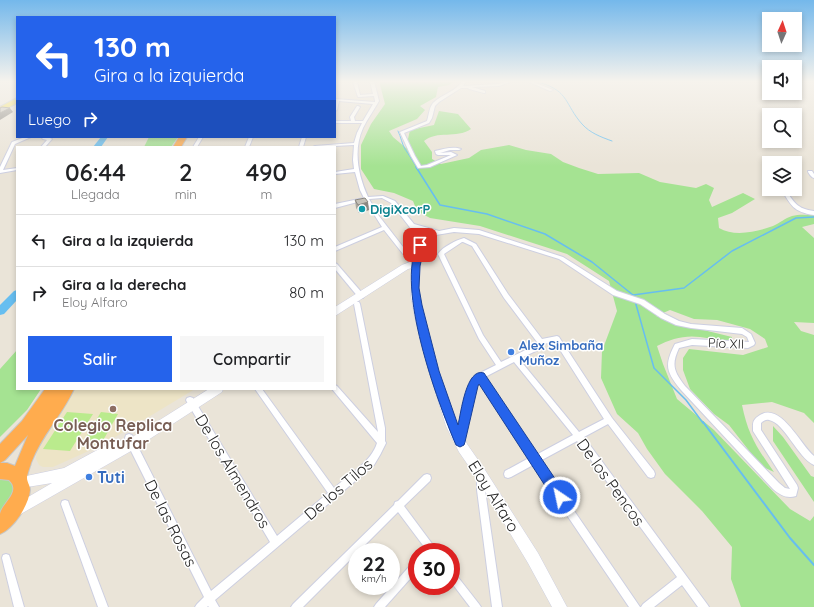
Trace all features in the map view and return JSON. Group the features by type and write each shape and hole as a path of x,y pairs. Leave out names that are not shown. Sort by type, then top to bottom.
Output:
{"highway":[{"path":"0,455 27,426 52,390"},
{"path":"5,521 19,499 21,493 20,480 23,462 32,440 66,390"},
{"path":"0,471 13,473 20,480"}],"street":[{"path":"353,122 352,117 357,109"},
{"path":"372,109 363,122 356,144 356,170 366,198 385,228 405,253"},
{"path":"433,109 428,122 402,132 413,153 416,163 420,167 428,166 454,157 455,155 451,153 438,154 437,152 450,149 459,149"},
{"path":"336,122 363,122"},
{"path":"0,172 12,143 26,138"},
{"path":"44,138 50,139 44,146"},
{"path":"335,146 356,144"},
{"path":"0,172 16,169"},
{"path":"336,173 356,170"},
{"path":"810,172 814,177"},
{"path":"336,206 379,196 393,202 418,234 420,245 414,266 405,267 336,316"},
{"path":"788,196 796,208 803,212 814,213"},
{"path":"412,225 427,230 442,232"},
{"path":"336,249 385,228"},
{"name":"Pío XII","path":"420,245 429,236 442,232 466,230 479,232 561,258 615,293 642,302 663,316 678,323 691,326 742,331 748,334 752,338 752,343 748,345 692,342 677,346 671,357 670,367 674,377 765,475 783,492 793,493 794,488 757,431 757,421 761,417 767,416 780,421 806,454 814,461"},
{"path":"500,366 481,337 441,254 460,241 467,241 474,245 506,296 541,342"},
{"path":"336,266 359,300 380,422 382,443"},
{"name":"Eloy Alfaro","path":"414,266 415,296 424,335 446,408 460,442 533,558 560,607"},
{"path":"336,312 403,275 408,274 415,278"},
{"path":"460,442 473,383 480,376 538,347 541,342 557,339 609,420 651,474"},
{"name":"De los Pencos","path":"515,359 578,436 704,607"},
{"path":"480,376 635,607"},
{"path":"336,389 382,443"},
{"path":"191,403 208,390"},
{"path":"5,521 191,403 216,390"},
{"path":"259,390 333,494"},
{"name":"De los Almendros","path":"191,403 276,541"},
{"path":"508,474 609,420"},
{"path":"20,480 53,477 66,473 130,441"},
{"name":"De las Rosas","path":"130,441 212,603"},
{"name":"De los Tilos","path":"200,607 212,603 276,541 371,462 380,450 382,443"},
{"path":"481,474 482,498 497,607"},
{"path":"296,607 427,478"},
{"path":"65,504 103,607"},
{"path":"398,505 424,543"},
{"path":"6,558 19,607"},
{"path":"379,607 408,574"},
{"path":"646,607 682,579"},
{"path":"460,587 476,607"}],"shaded area":[{"name":"Colegio Replica Montufar","path":"74,390 193,390 102,445 53,467 43,467 39,465 36,459 37,449"}],"green space":[{"path":"381,109 424,109 417,119 389,131 393,137 406,148 410,130 434,125 439,111 458,114 471,129 459,134 435,136 424,141 432,152 432,159 441,164 469,158 481,150 509,145 526,150 551,154 563,162 598,174 639,173 660,182 696,188 706,184 714,188 709,200 712,207 743,193 755,199 732,213 718,218 719,228 725,231 738,233 753,232 773,226 792,216 814,215 814,224 802,227 814,238 814,323 794,322 801,331 814,335 814,423 804,413 772,402 742,405 750,433 774,472 761,466 729,425 714,414 690,389 683,370 683,358 689,349 743,355 768,347 765,339 750,329 717,320 694,319 670,310 656,316 679,324 732,337 731,340 722,341 700,337 683,337 667,341 657,346 677,399 714,430 790,509 810,521 814,516 814,607 741,607 731,579 732,547 702,511 665,474 647,449 638,433 617,414 601,378 602,351 617,311 609,281 567,254 480,226 430,218 417,211 413,201 394,193 374,189 361,169 361,145 371,124"},
{"path":"148,138 177,138 172,146 144,146"},
{"path":"16,351 16,390 40,390 27,410 0,437 0,369"},
{"path":"67,412 93,414 70,451 43,449"},
{"path":"101,412 118,414 101,444 83,442"},
{"path":"773,426 783,437 811,476 814,477 814,502 773,441"},
{"path":"0,475 6,475 17,486 0,522"}],"building":[{"path":"0,109 7,109 0,113"},
{"path":"365,198 368,202 358,205 355,200"}],"waterway":[{"path":"572,109 585,127 612,141"},
{"path":"398,131 404,147 417,168"},
{"path":"98,146 104,138"},
{"path":"416,167 440,205 487,214 545,234 592,262 633,295 684,288 732,251 796,218 814,217"},
{"path":"0,311 16,295"},
{"path":"635,301 654,368 686,400 703,423"},
{"path":"703,422 790,538 814,565"}],"place":[{"name":"DigiXcorP","path":"362,209"},
{"name":"Alex Simbaña Muñoz","path":"511,352"},
{"name":"Colegio Replica Montufar","path":"113,409"},
{"name":"Tuti","path":"89,477"}],"route":[{"path":"420,245 416,266 415,296 434,371 449,418 460,442 473,383 480,376 560,497"}]}
